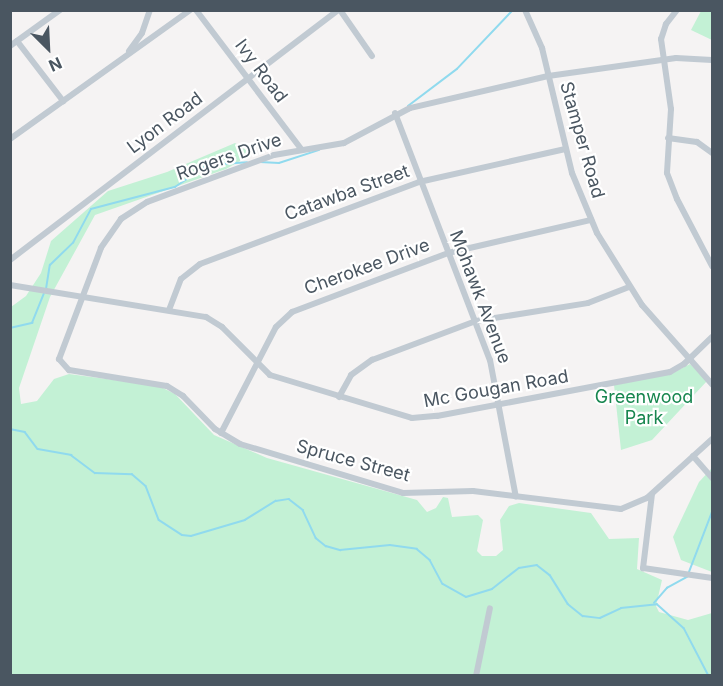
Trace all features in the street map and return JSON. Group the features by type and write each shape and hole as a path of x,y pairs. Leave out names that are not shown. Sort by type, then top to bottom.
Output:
{"street":[{"path":"10,46 60,10"},
{"path":"125,56 142,33 150,10"},
{"path":"10,139 190,10"},
{"name":"Ivy Road","path":"196,10 301,150"},
{"path":"339,10 372,56"},
{"name":"Lyon Road","path":"10,260 339,10"},
{"name":"Stamper Road","path":"525,10 542,48 565,149 591,220 629,287 712,384"},
{"path":"677,10 663,30 664,59 671,109 667,163 672,189 712,266"},
{"path":"17,41 63,101"},
{"name":"Rogers Drive","path":"60,362 101,248 133,209 274,155 344,143 395,113 548,76 664,59 712,60"},
{"name":"Mohawk Avenue","path":"395,113 419,182 476,321 499,404 516,497"},
{"path":"10,134 27,126"},
{"path":"668,138 698,142 712,153"},
{"name":"Catawba Street","path":"168,310 181,279 200,264 419,182 565,149"},
{"name":"Cherokee Drive","path":"221,433 255,363 276,327 292,312 448,253 591,220"},
{"name":"Mc Gougan Road","path":"10,285 168,310 211,320 255,363 279,379 412,418 670,372 689,359 712,337"},
{"path":"339,397 351,375 366,363 476,321 588,303 629,287"},
{"name":"Spruce Street","path":"60,362 69,370 167,386 183,396 221,433 252,448 385,489 412,494 460,490 615,509 637,504 652,494 712,439"},
{"path":"693,456 712,478"},
{"path":"652,494 643,568 712,578"},
{"path":"476,675 490,608"}],"green space":[{"path":"701,11 712,11 712,40 691,30"},
{"path":"235,143 246,150 245,158 226,169 95,215 50,297 19,388 21,404 37,401 54,379 69,374 159,386 175,394 214,435 267,458 417,500 427,512 436,508 443,497 448,498 452,517 478,515 483,520 477,551 482,556 496,556 503,550 500,520 509,506 519,503 591,513 609,539 639,538 637,569 662,580 656,606 659,612 688,620 712,613 712,675 11,676 11,307 26,296 41,273 51,241 108,191 167,172"},
{"name":"Greenwood Park","path":"690,364 707,381 652,440 621,450 614,385 671,374"},
{"path":"712,468 712,572 681,560 673,537 699,482"}],"waterway":[{"path":"408,106 457,69 513,10"},
{"path":"260,162 279,163 319,150"},
{"path":"46,289 50,265 73,243 91,209 175,187 208,165 247,162"},
{"path":"10,328 32,323 44,294"},
{"path":"10,429 25,432 38,449 71,455 95,473 132,474 146,486 159,520 182,535 191,536 245,520 276,501 289,499 303,510 316,538 326,546 340,550 390,545 417,549 430,560 443,584 466,597 492,589 519,568 537,565 550,575 568,604 583,616 600,618 621,608 657,604 684,628 709,676"},
{"path":"689,572 712,512"},
{"path":"654,603 667,588 687,577"}]}
